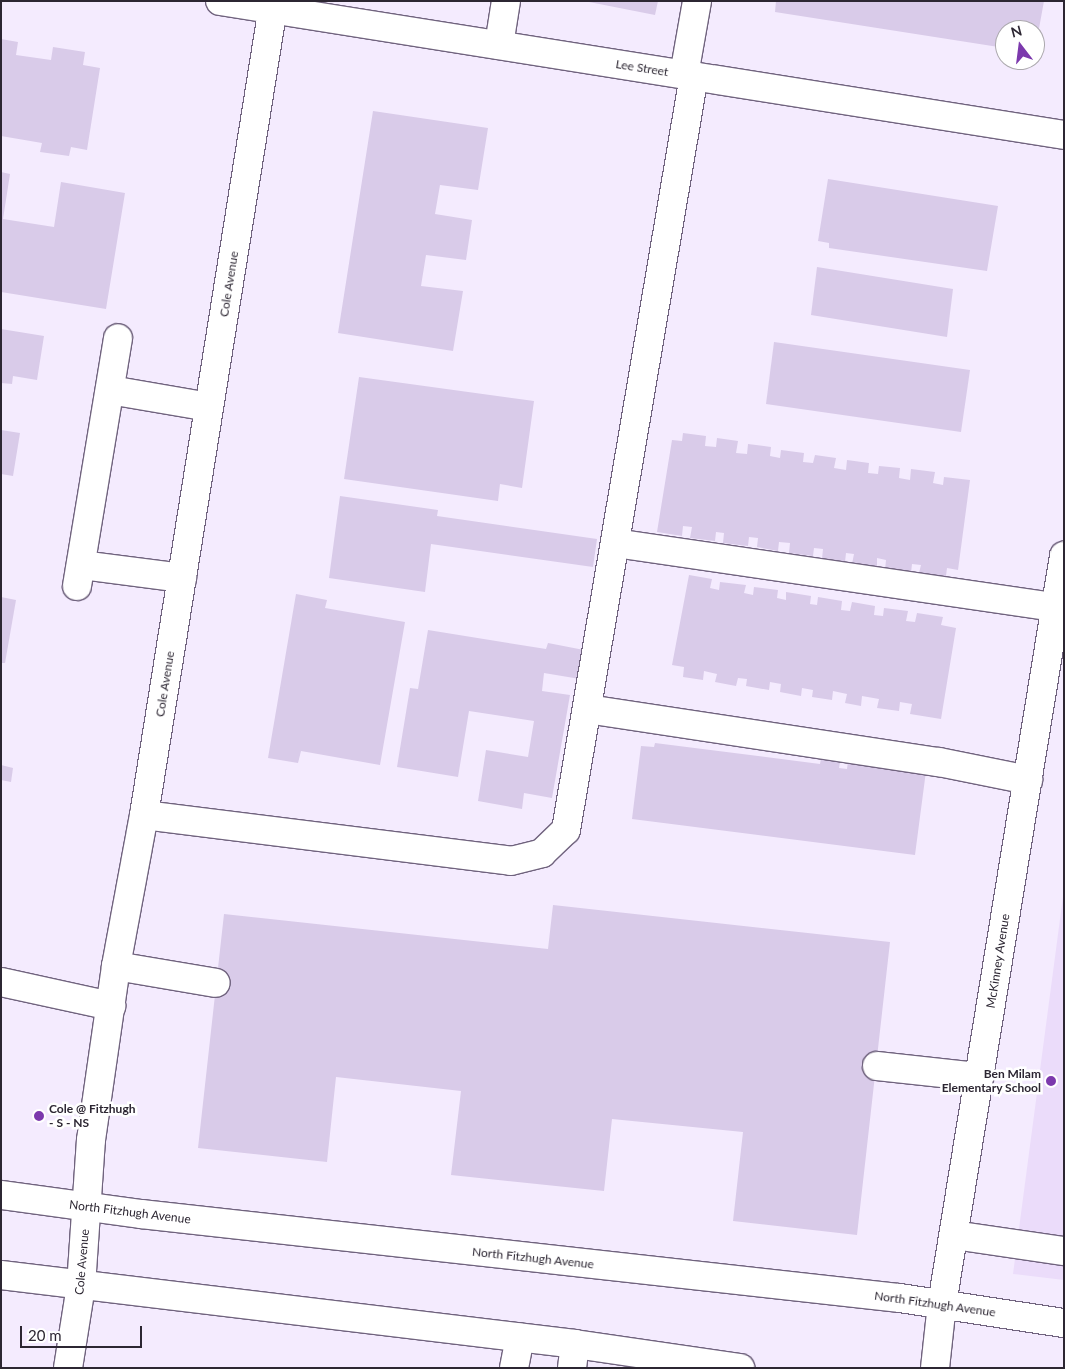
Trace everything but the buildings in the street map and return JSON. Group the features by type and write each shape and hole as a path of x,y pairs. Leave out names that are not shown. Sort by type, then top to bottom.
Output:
{"street":[{"name":"Lee Street","path":"220,1 274,5 498,45 1064,135"},
{"path":"498,45 506,1"},
{"path":"144,815 511,861 527,860 556,844 566,830 615,543 689,75 697,1"},
{"name":"Cole Avenue","path":"68,1368 81,1286 91,1140 112,1006 116,966 144,815 274,5"},
{"path":"118,338 79,576 182,578"},
{"path":"110,390 209,407"},
{"path":"615,543 1055,607"},
{"name":"McKinney Avenue","path":"936,1368 942,1304 1028,780 1055,671 1055,607 1064,556"},
{"path":"587,709 940,762 1028,780"},
{"path":"116,966 216,983"},
{"path":"1,982 112,1006"},
{"path":"877,1066 979,1077"},
{"name":"North Fitzhugh Avenue","path":"1,1195 942,1304 1064,1323"},
{"path":"954,1235 1064,1251"},
{"path":"1,1275 520,1338 573,1356 740,1368"},
{"path":"514,1368 520,1338"}],"shaded area":[{"name":"Ben Milam Elementary School","path":"1064,889 1064,1280 1013,1274"}],"place":[{"name":"Ben Milam Elementary School","path":"1051,1081"},
{"name":"Cole @ Fitzhugh - S - NS","path":"39,1116"}]}
